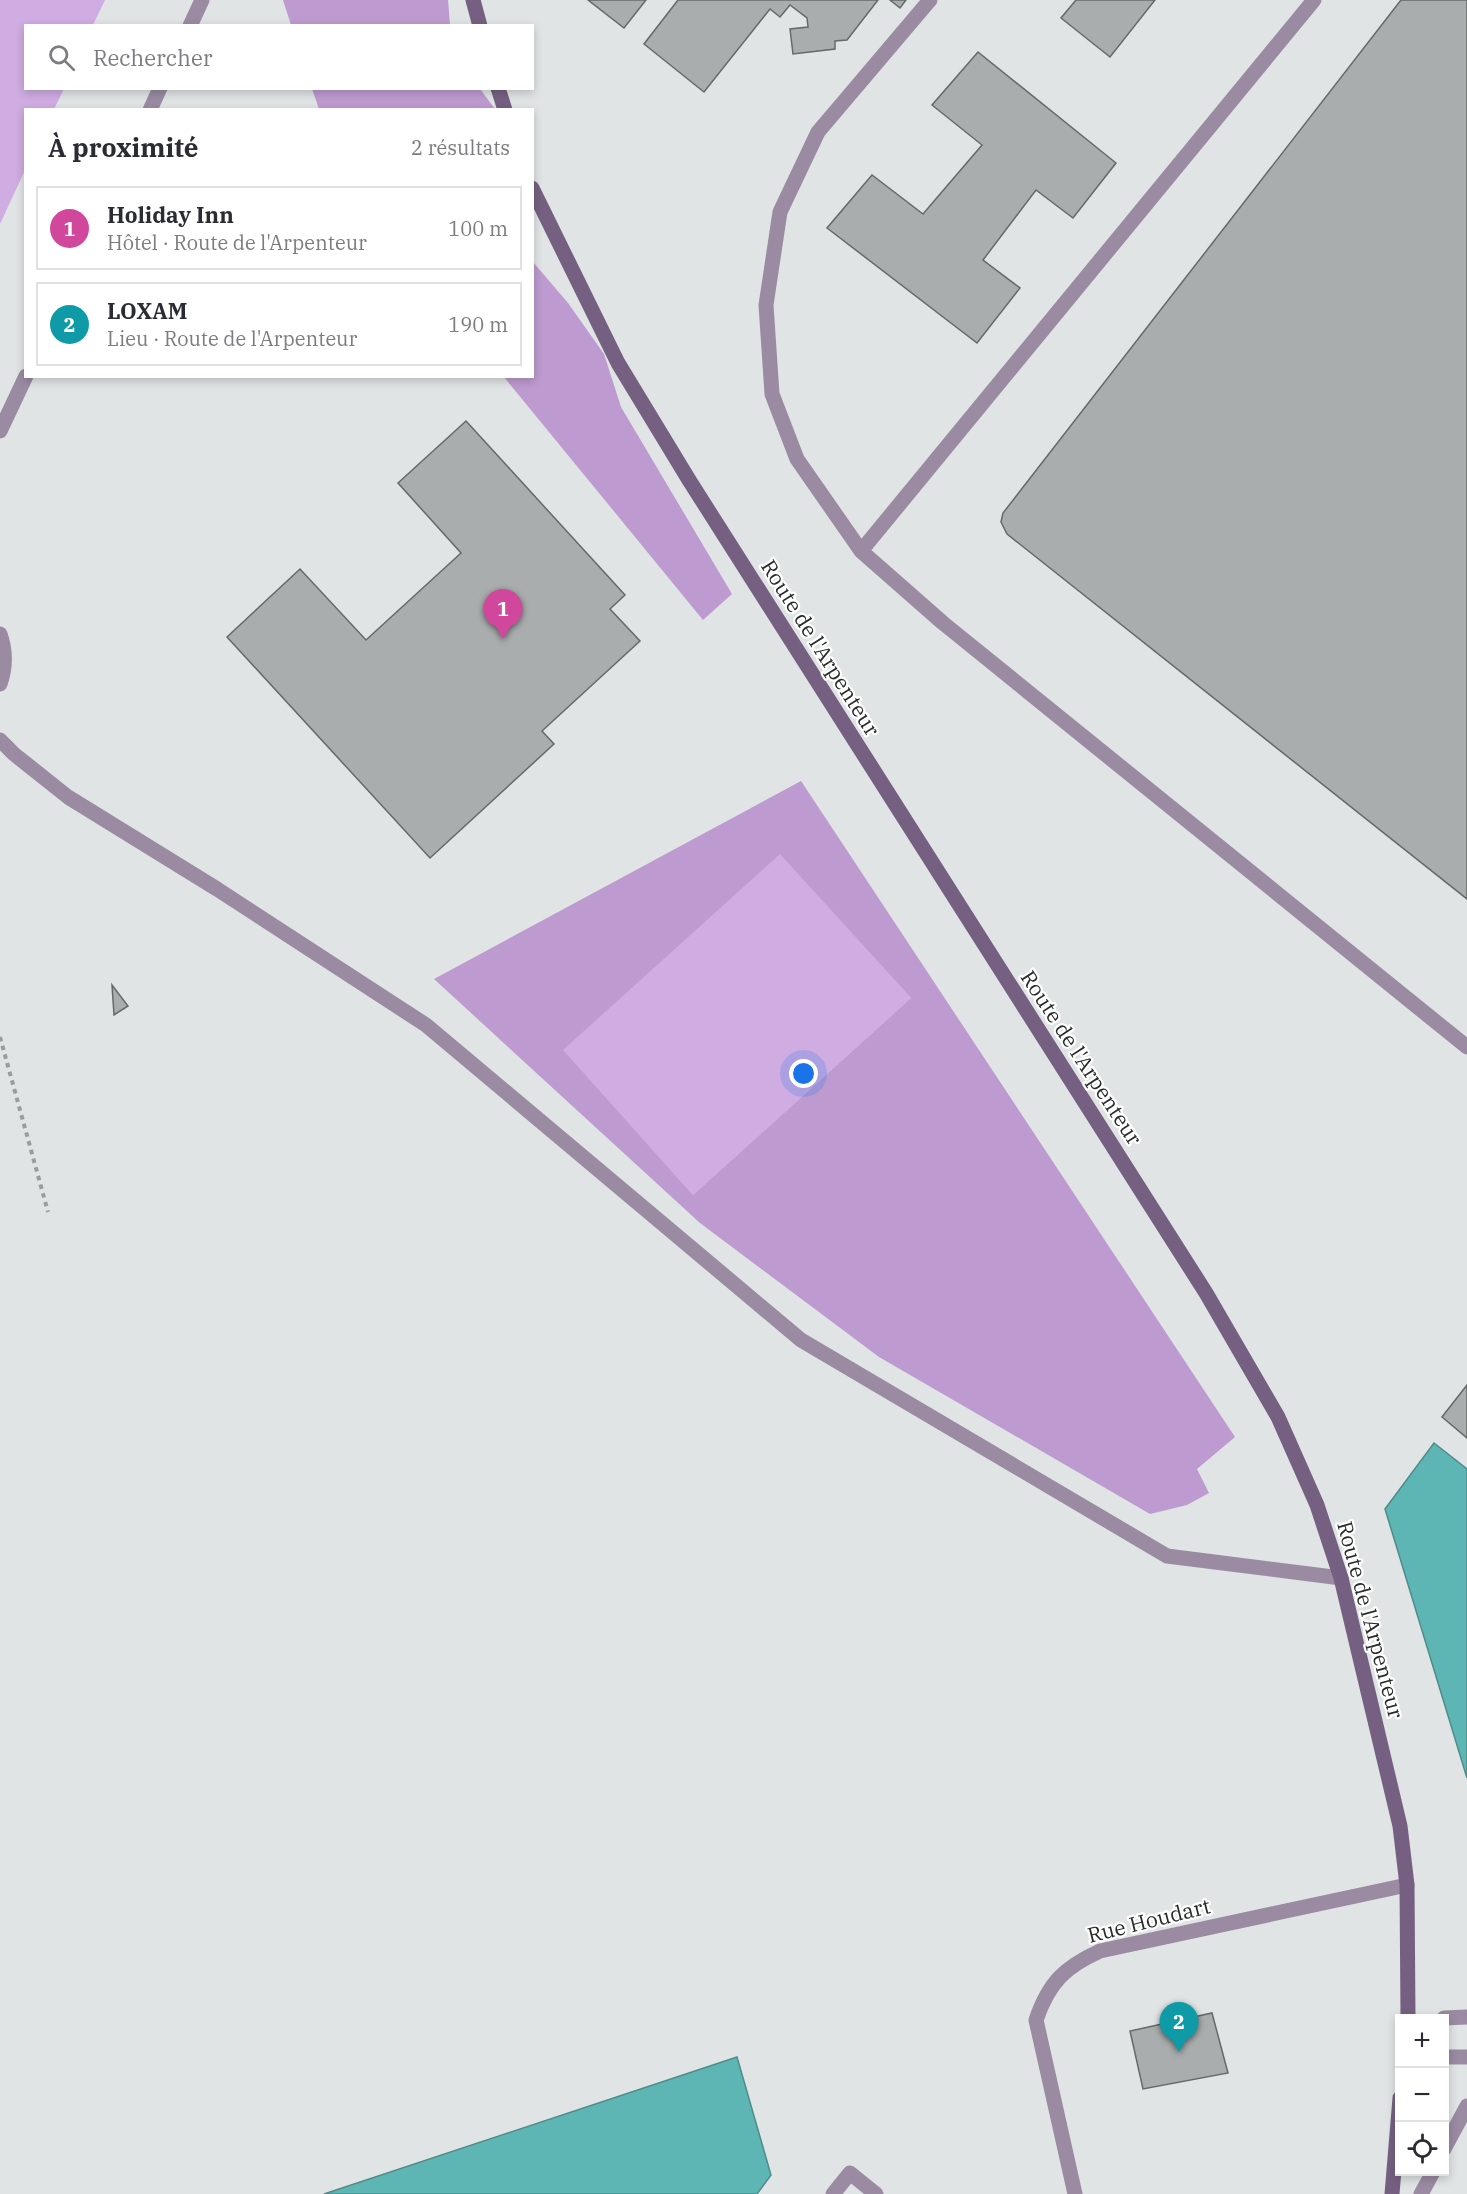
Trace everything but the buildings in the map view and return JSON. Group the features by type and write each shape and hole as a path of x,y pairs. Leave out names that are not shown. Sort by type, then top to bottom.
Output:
{"main road":[{"path":"473,0 479,24"},
{"path":"499,90 504,108"},
{"name":"Route de l'Arpenteur","path":"534,192 618,363 683,470 1206,1293 1278,1417 1317,1504 1341,1578 1400,1826 1407,1885 1408,2014"},
{"path":"1392,2194 1398,2122"}],"street":[{"path":"191,24 202,0"},
{"path":"930,0 818,132 780,212 766,306 772,394 797,459 861,551 943,623 1467,1047"},
{"path":"861,551 1314,0"},
{"path":"151,108 159,90"},
{"path":"0,431 25,378"},
{"path":"0,634 4,647 5,671 0,684"},
{"path":"0,740 68,797 217,889 426,1025 801,1340 1167,1556 1341,1578"},
{"name":"Rue Houdart","path":"1075,2194 1036,2020 1042,2001 1055,1980 1068,1968 1100,1951 1407,1885"},
{"path":"1449,2018 1467,2016"},
{"path":"1449,2057 1467,2057"},
{"path":"1449,2140 1467,2106"},
{"path":"833,2194 850,2173 876,2194"},
{"path":"1421,2194 1431,2176"}],"path":[{"path":"0,1037 48,1212"}],"shaded area":[{"path":"0,0 105,0 93,24 24,24 24,90 64,90 54,108 24,108 24,172 0,224"},
{"path":"283,0 448,0 450,24 291,24"},
{"path":"312,90 481,90 494,108 319,108"},
{"path":"534,263 568,303 604,354 621,407 732,594 703,620 505,378 534,378"},
{"path":"801,781 1235,1437 1197,1469 1209,1493 1187,1505 1150,1514 879,1357 700,1223 434,979","holes":["780,854 911,998 693,1195 563,1050"]},
{"path":"780,853 911,998 693,1195 562,1050"}],"water":[{"path":"1434,1443 1467,1469 1467,1778 1385,1509"},
{"path":"737,2057 771,2175 757,2194 324,2194"}],"place":[{"name":"Holiday Inn","path":"503,639"},
{"name":"LOXAM","path":"1179,2052"}]}
